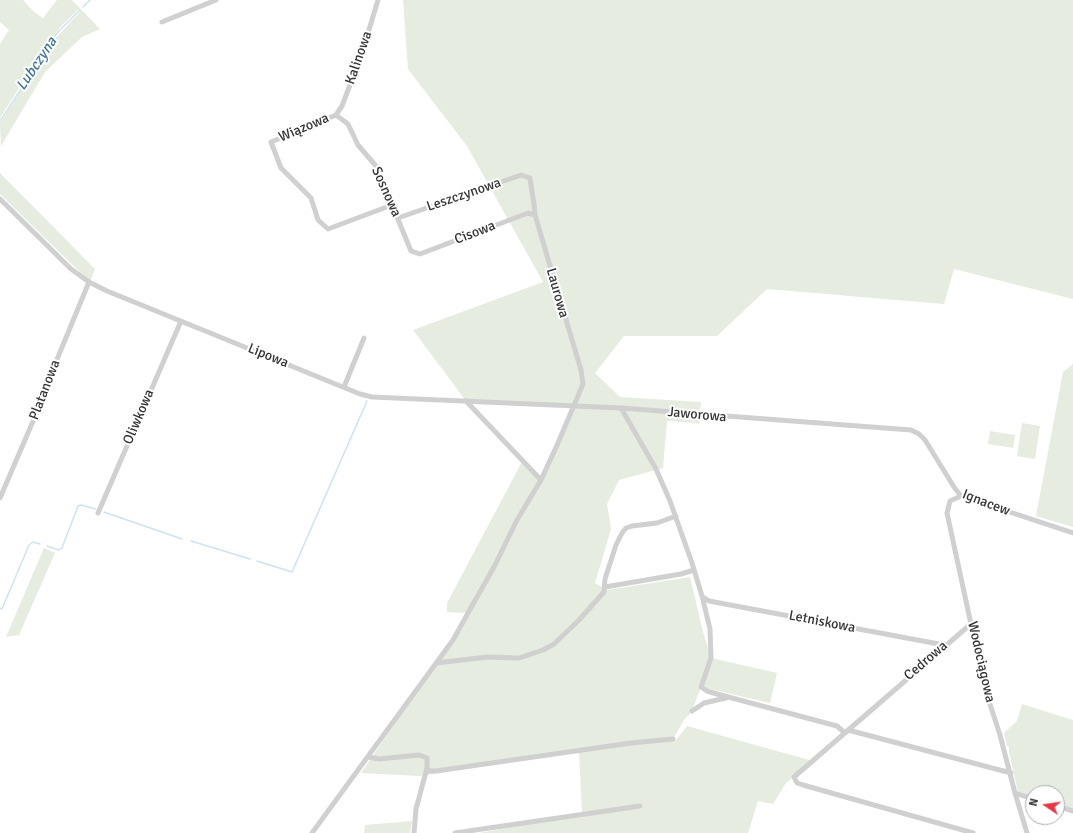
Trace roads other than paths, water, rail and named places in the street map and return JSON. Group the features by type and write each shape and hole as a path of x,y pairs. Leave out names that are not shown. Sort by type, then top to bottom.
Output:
{"street":[{"path":"162,22 216,0"},
{"name":"Kalinowa","path":"336,115 342,106 361,56 378,0"},
{"name":"Wiązowa","path":"336,115 272,142 281,168 311,198 318,220 328,229 392,205"},
{"name":"Sosnowa","path":"336,115 348,124 358,144 376,166 411,251 414,253"},
{"name":"Leszczynowa","path":"398,218 521,175 530,178"},
{"name":"Laurowa","path":"312,833 453,640 494,567 517,520 541,480 583,384 581,370 535,215 530,178"},
{"name":"Lipowa","path":"0,199 65,263 89,282 107,291 360,394 372,397 466,401"},
{"name":"Cisowa","path":"414,253 420,254 528,213 535,215"},
{"name":"Platanowa","path":"0,498 43,398 46,386 89,282"},
{"name":"Oliwkowa","path":"98,513 181,321"},
{"path":"344,387 364,338"},
{"path":"466,401 541,480"},
{"name":"Jaworowa","path":"466,401 621,408 911,430 919,434 925,440"},
{"path":"621,408 656,469 676,516 702,596 710,629 712,658 701,686 707,691 827,723 846,731 1011,773"},
{"name":"Ignacew","path":"925,440 961,496 1073,533"},
{"name":"Wodociągowa","path":"961,496 950,501 947,513 972,622 985,689 1000,735 1027,833"},
{"path":"436,663 487,657 519,658 543,650 554,644 580,620 604,592 606,579 616,545 626,528 657,523 676,516"},
{"path":"605,587 680,574 694,570"},
{"name":"Letniskowa","path":"702,596 709,601 944,645"},
{"name":"Cedrowa","path":"972,622 794,777 797,784 973,833"},
{"path":"692,711 708,702 729,697"},
{"path":"427,768 430,771 436,771 631,743 673,739"},
{"path":"369,757 379,759 419,755 427,758 427,768 416,810 414,833"},
{"path":"1015,793 1025,796"},
{"path":"455,833 640,806"}],"waterway":[{"name":"Lubczyna","path":"83,7 90,0"},
{"name":"Lubczyna","path":"0,121 48,45 58,32 79,11"},
{"path":"257,561 292,572 367,401"},
{"path":"47,546 59,550 62,548 78,506 81,505 95,509"},
{"path":"104,512 182,539"},
{"path":"191,541 250,559"},
{"path":"0,608 2,609 29,545 33,542 40,544"}]}
